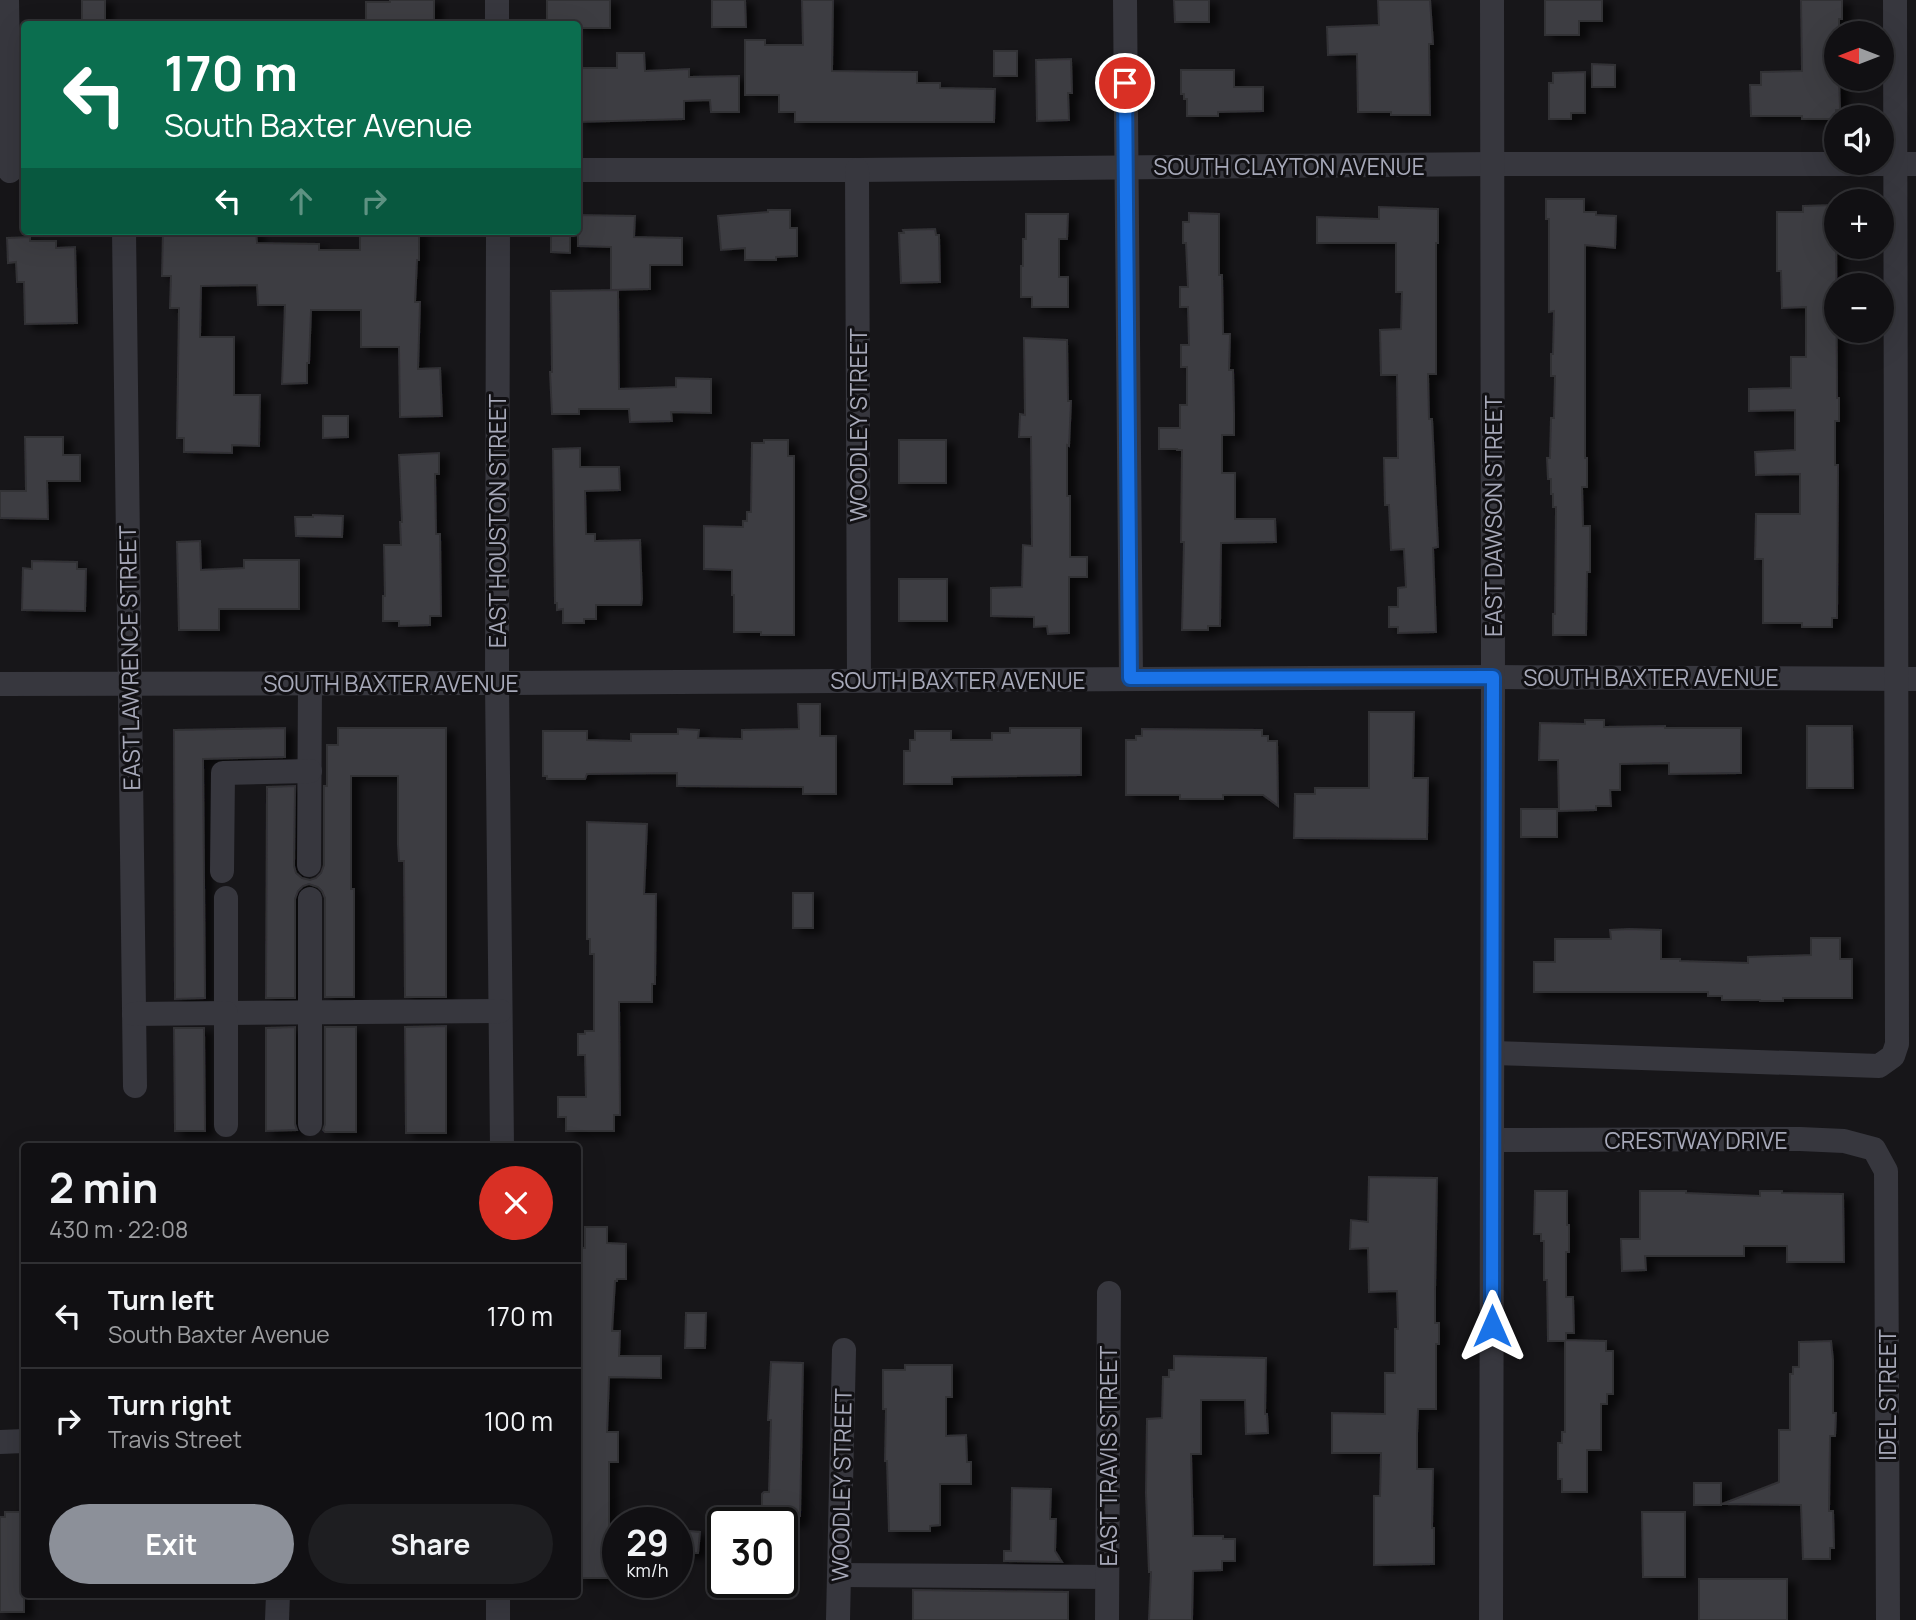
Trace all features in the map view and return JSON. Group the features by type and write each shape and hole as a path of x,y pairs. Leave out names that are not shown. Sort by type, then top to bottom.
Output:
{"street":[{"path":"7,0 11,171"},
{"path":"497,0 497,21"},
{"path":"1125,0 1130,678"},
{"name":"EAST DAWSON STREET","path":"1491,1620 1492,0"},
{"path":"1493,1053 1879,1066 1893,1056 1897,1044 1907,678 1906,164 1895,0"},
{"name":"SOUTH CLAYTON AVENUE","path":"581,170 1906,164"},
{"name":"WOODLEY STREET","path":"857,170 859,680"},
{"name":"EAST LAWRENCE STREET","path":"124,235 135,1086"},
{"name":"EAST HOUSTON STREET","path":"498,235 496,683 502,1143"},
{"name":"SOUTH BAXTER AVENUE","path":"0,684 1130,678 1907,678"},
{"path":"309,864 310,684"},
{"path":"222,871 223,773 310,771"},
{"path":"226,898 226,1125"},
{"path":"310,899 310,1124"},
{"path":"134,1014 500,1010"},
{"name":"CRESTWAY DRIVE","path":"1493,1140 1844,1141 1874,1149 1886,1171"},
{"name":"IDEL STREET","path":"1886,1171 1888,1620"},
{"name":"EAST TRAVIS STREET","path":"1107,1620 1109,1293"},
{"name":"WOODLEY STREET","path":"838,1620 844,1350"},
{"path":"0,1442 21,1441"},
{"path":"839,1576 1107,1577"},
{"path":"277,1620 278,1598"},
{"path":"498,1598 498,1620"}],"building":[{"path":"82,0 105,0 105,21 82,21"},
{"path":"434,0 434,21 366,21 366,2"},
{"path":"547,0 610,0 610,28 581,28 581,21 547,21"},
{"path":"712,0 745,0 746,27 712,27"},
{"path":"802,0 833,0 832,71 917,72 917,83 940,83 940,88 995,89 994,122 795,122 795,112 779,112 779,95 745,95 745,40 765,40 765,45 803,45"},
{"path":"1174,0 1209,0 1209,22 1175,22"},
{"path":"1378,0 1430,0 1433,44 1429,44 1430,115 1358,112 1357,54 1328,55 1327,27 1379,25"},
{"path":"1545,0 1602,0 1602,21 1579,21 1579,35 1545,35"},
{"path":"1801,0 1842,0 1842,19 1824,21 1824,91 1839,91 1840,105 1824,105 1824,119 1751,116 1750,85 1761,85 1761,72 1802,71"},
{"path":"994,51 1017,51 1017,76 994,76"},
{"path":"617,53 644,53 645,71 689,69 689,77 739,76 739,112 711,112 710,100 684,101 684,119 581,122 581,68 617,68"},
{"path":"1071,59 1072,93 1068,93 1069,120 1037,121 1036,60"},
{"path":"1592,64 1615,65 1615,87 1592,87"},
{"path":"1181,70 1234,70 1234,87 1263,87 1263,111 1187,116 1187,99 1181,94"},
{"path":"1585,72 1585,113 1571,113 1571,119 1549,119 1549,83 1553,83 1553,73"},
{"path":"1546,199 1584,199 1584,212 1616,216 1615,248 1585,245 1587,487 1582,487 1583,526 1590,526 1586,635 1553,635 1556,507 1553,507 1547,458 1550,458 1551,418 1554,418 1555,376 1551,376 1551,354 1554,311 1549,312 1549,219 1546,219"},
{"path":"1824,205 1824,259 1836,259 1836,273 1824,273 1824,343 1837,343 1839,398 1839,421 1835,421 1835,465 1838,465 1837,618 1832,618 1832,627 1802,627 1802,623 1763,623 1763,559 1755,559 1756,514 1800,514 1800,474 1756,475 1755,452 1795,450 1795,410 1749,411 1749,389 1791,388 1791,357 1806,357 1806,307 1782,308 1781,271 1777,271 1777,212 1803,212 1803,206"},
{"path":"1379,207 1438,209 1436,374 1428,374 1438,547 1433,548 1436,632 1398,633 1398,627 1389,627 1389,607 1398,607 1398,588 1406,587 1404,549 1391,550 1389,505 1385,505 1384,458 1398,458 1397,375 1381,375 1380,330 1401,329 1402,292 1396,292 1396,243 1317,243 1317,217 1379,219"},
{"path":"790,210 790,228 797,228 797,256 776,257 776,260 745,260 745,248 721,250 718,216"},
{"path":"1189,213 1219,214 1223,334 1230,334 1229,370 1233,370 1234,413 1234,435 1222,435 1222,473 1235,473 1235,519 1275,519 1276,542 1221,543 1220,626 1208,626 1208,630 1182,630 1182,450 1159,449 1159,428 1180,428 1180,405 1187,405 1187,367 1181,367 1181,345 1189,345 1188,307 1180,307 1180,287 1188,287 1183,222 1189,222"},
{"path":"1026,214 1068,214 1067,239 1059,239 1059,277 1068,277 1068,307 1032,307 1032,297 1021,297"},
{"path":"581,215 635,216 634,237 682,238 682,265 650,265 650,289 611,290 611,247 578,246"},
{"path":"935,229 936,235 939,235 940,282 901,283 899,233 904,233 903,230"},
{"path":"163,235 256,235 257,243 319,244 319,250 360,250 360,235 419,235 415,302 420,302 418,369 440,368 442,416 400,417 399,347 361,347 361,310 311,310 307,383 282,384 285,305 258,305 257,285 201,286 200,337 234,337 234,395 260,395 259,446 232,445 232,453 184,452 184,438 177,438 179,308 170,308 171,276 162,276"},
{"path":"551,235 570,235 570,253 551,252"},
{"path":"30,237 30,241 56,241 56,248 75,247 77,323 25,324 24,282 17,282 16,262 8,263 7,238"},
{"path":"618,290 619,389 676,387 676,378 711,379 711,413 671,412 672,421 630,422 629,409 579,409 579,414 552,414 551,291"},
{"path":"1024,338 1067,340 1068,401 1071,401 1069,446 1067,445 1070,557 1087,557 1087,577 1069,577 1069,633 1048,634 1047,626 1034,627 1034,617 991,616 991,588 1022,587 1023,545 1032,546 1031,437 1019,437 1020,414 1025,415"},
{"path":"323,416 348,416 348,437 323,438"},
{"path":"25,437 63,437 63,455 80,455 80,481 47,481 48,519 0,518 0,491 26,491"},
{"path":"764,440 788,440 788,456 794,456 794,635 734,632 732,570 704,569 704,526 743,527 743,521 747,521 747,512 751,512 752,443 764,443"},
{"path":"899,440 946,440 946,483 899,483"},
{"path":"580,448 580,467 619,467 620,490 585,491 586,534 595,534 595,541 640,540 642,599 641,605 596,605 596,619 584,619 584,623 563,623 563,609 557,610 555,603 553,449"},
{"path":"439,453 439,474 435,474 436,534 440,534 441,616 430,616 430,625 399,626 399,621 383,621 383,596 384,545 401,545 399,455"},
{"path":"343,516 342,537 296,536 295,517"},
{"path":"200,541 201,570 244,568 244,560 299,560 299,609 219,609 219,630 179,630 177,542"},
{"path":"32,561 77,562 77,569 86,569 85,611 22,610 23,568 32,569"},
{"path":"899,579 947,579 947,621 899,621"},
{"path":"798,704 820,704 820,736 836,736 836,794 803,794 803,787 677,786 677,773 587,774 585,779 547,779 547,776 543,776 543,731 587,731 587,740 631,741 631,734 678,734 678,729 699,730 698,738 742,739 742,730 799,729"},
{"path":"1369,712 1414,712 1413,778 1428,778 1427,839 1294,838 1295,794 1315,794 1315,788 1369,788"},
{"path":"1585,720 1604,720 1604,727 1741,728 1741,773 1669,774 1669,763 1620,764 1620,790 1610,790 1611,806 1596,806 1596,810 1559,811 1558,760 1539,760 1540,723 1585,724"},
{"path":"1807,726 1852,726 1853,788 1807,788"},
{"path":"285,728 285,757 203,759 205,998 175,999 174,730"},
{"path":"338,728 446,728 446,997 405,997 404,861 399,861 398,776 351,776 354,997 325,997 325,898 318,887 309,884 298,891 295,899 295,998 266,998 267,787 295,786 294,866 296,873 302,878 316,878 324,865 327,745 338,745"},
{"path":"1010,728 1081,728 1081,775 952,777 952,784 904,784 904,751 910,751 910,740 915,740 915,731 951,731 951,740 992,740 992,733 1010,733"},
{"path":"1142,729 1262,730 1262,736 1268,736 1268,741 1277,741 1278,806 1263,795 1180,799 1180,795 1126,795 1126,740 1136,740 1136,736 1142,736"},
{"path":"1521,809 1557,809 1557,837 1521,837"},
{"path":"587,822 647,824 644,894 656,894 655,984 652,984 652,1002 619,1002 620,1115 614,1115 614,1131 566,1131 566,1117 558,1117 558,1097 586,1097 585,1055 578,1055 578,1034 594,1031 594,954 590,954 590,939 587,939"},
{"path":"793,893 813,893 813,928 793,928"},
{"path":"1610,930 1661,930 1661,959 1680,961 1748,963 1748,957 1811,955 1811,938 1840,938 1840,959 1852,959 1852,998 1783,998 1783,1001 1760,1001 1722,1000 1722,996 1708,996 1708,992 1534,992 1534,962 1555,962 1555,939 1611,939"},
{"path":"446,1026 446,1133 406,1133 405,1027"},
{"path":"295,1027 297,1130 266,1131 266,1028"},
{"path":"325,1027 356,1027 356,1132 323,1130"},
{"path":"174,1028 204,1028 205,1131 175,1131"},
{"path":"1369,1177 1437,1178 1435,1323 1439,1323 1439,1344 1436,1344 1436,1409 1418,1409 1417,1434 1417,1469 1433,1469 1434,1564 1374,1565 1374,1496 1380,1496 1381,1453 1332,1453 1332,1413 1385,1414 1385,1373 1395,1373 1397,1291 1369,1292 1368,1248 1350,1249 1351,1220 1368,1222"},
{"path":"1535,1191 1567,1191 1569,1252 1566,1252 1566,1297 1573,1297 1574,1333 1566,1333 1566,1340 1606,1341 1606,1351 1613,1351 1613,1394 1607,1394 1607,1404 1601,1404 1601,1450 1587,1450 1587,1492 1562,1492 1562,1479 1558,1479 1558,1443 1562,1443 1562,1432 1565,1432 1565,1341 1548,1341 1544,1241 1541,1241 1541,1234 1534,1234"},
{"path":"1640,1191 1760,1196 1760,1191 1843,1194 1844,1262 1787,1262 1787,1246 1744,1246 1744,1256 1645,1256 1646,1270 1622,1271 1621,1239 1640,1239"},
{"path":"585,1227 607,1227 607,1243 626,1244 626,1279 615,1281 612,1331 620,1331 619,1356 661,1356 661,1378 609,1377 607,1432 618,1432 618,1462 609,1462 609,1507 602,1507 602,1578 581,1578 581,1248 585,1248"},
{"path":"686,1313 706,1313 705,1348 685,1348"},
{"path":"1831,1341 1833,1413 1836,1413 1835,1436 1830,1436 1829,1511 1833,1511 1834,1548 1830,1548 1830,1559 1803,1559 1801,1505 1722,1504 1779,1482 1779,1430 1790,1430 1790,1374 1793,1374 1793,1367 1799,1367 1799,1342"},
{"path":"1174,1356 1266,1358 1265,1414 1268,1433 1246,1434 1245,1400 1201,1400 1201,1454 1191,1454 1193,1536 1223,1536 1223,1539 1235,1539 1235,1561 1222,1561 1222,1570 1193,1571 1192,1620 1149,1620 1151,1572 1146,1493 1147,1419 1162,1418 1163,1377 1169,1377 1169,1370 1174,1370"},
{"path":"771,1362 803,1363 800,1516 798,1507 762,1507 762,1494 769,1492 771,1420 768,1420"},
{"path":"905,1365 952,1365 952,1397 946,1397 946,1436 966,1435 967,1462 971,1462 971,1484 940,1484 940,1525 930,1526 930,1531 889,1531 883,1370 905,1370"},
{"path":"1694,1483 1721,1483 1721,1505 1694,1505"},
{"path":"1012,1488 1051,1489 1050,1519 1056,1519 1055,1551 1062,1562 1004,1561 1004,1551 1011,1551"},
{"path":"5,1512 21,1512 21,1598 24,1598 24,1612 0,1612 0,1517 5,1517"},
{"path":"1642,1512 1685,1512 1685,1577 1643,1577"},
{"path":"693,1531 700,1532 698,1553 693,1553"},
{"path":"1699,1579 1787,1579 1787,1620 1699,1620"},
{"path":"913,1590 1068,1592 1068,1620 913,1620"}],"route":[{"path":"1125,83 1130,678 1493,677 1492,1326"}]}
